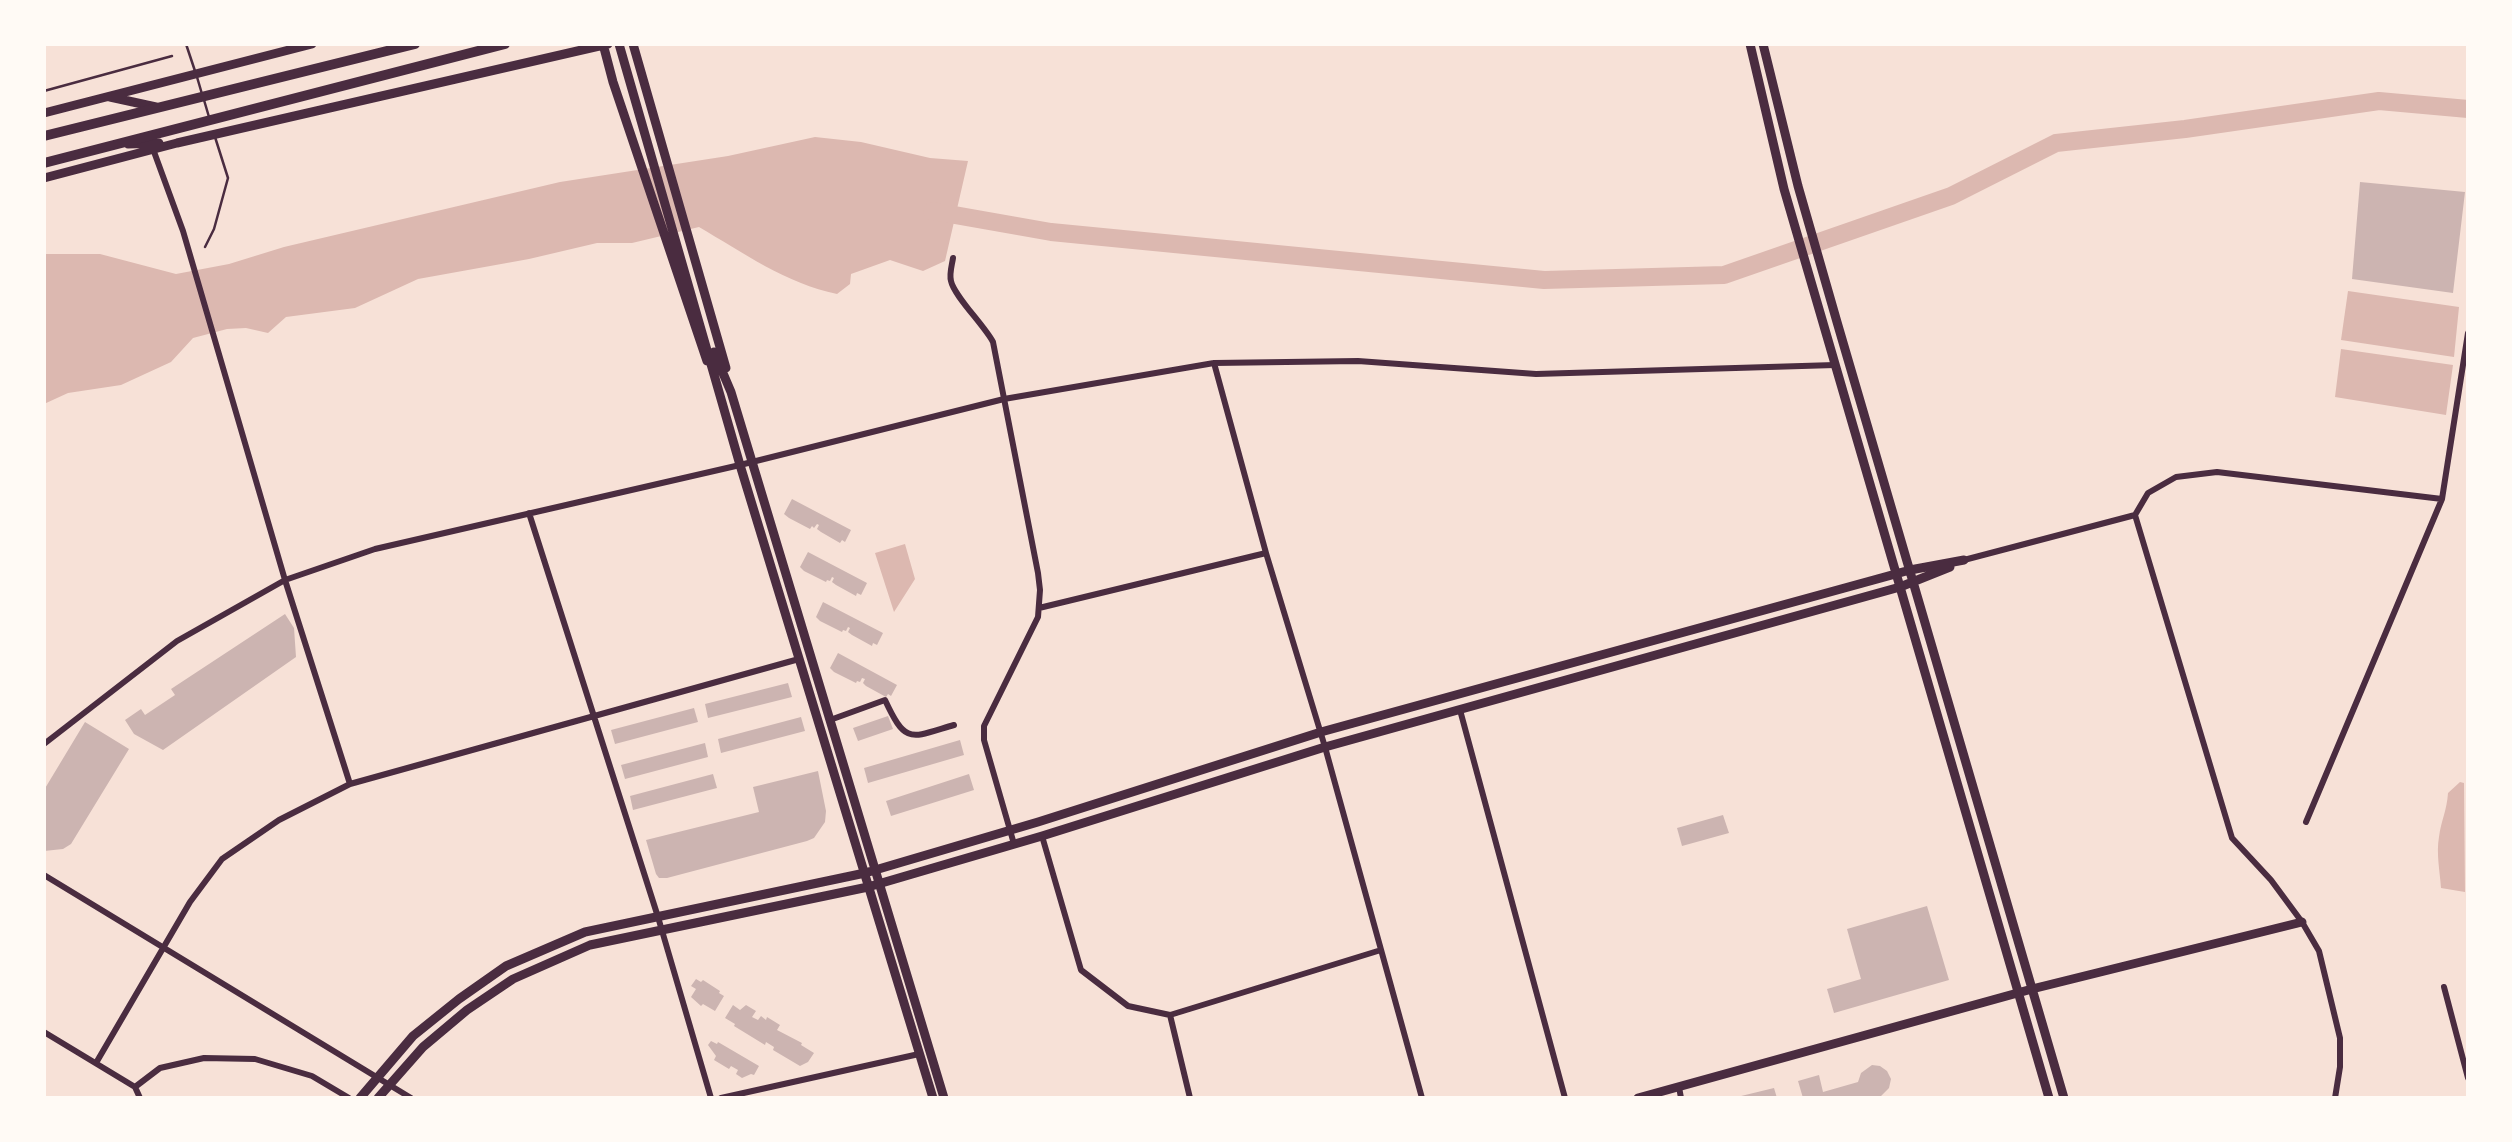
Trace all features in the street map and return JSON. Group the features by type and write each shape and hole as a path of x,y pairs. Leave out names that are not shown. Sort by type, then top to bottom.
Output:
{"highway":[{"path":"44,136 415,44"},
{"path":"44,163 505,44"}],"main road":[{"path":"44,113 312,44"},
{"path":"44,178 177,143 605,44 672,261 701,347 721,395"},
{"path":"620,44 740,465 933,1098"},
{"path":"633,44 720,343 751,462 944,1098"},
{"path":"1750,44 1784,189 2049,1098"},
{"path":"1763,44 1798,186 2064,1098"},
{"path":"106,96 156,107"},
{"path":"115,145 177,143"},
{"path":"701,322 731,392"},
{"path":"360,1098 413,1036 459,999 506,967 585,932 864,873 1321,732 1910,570 1964,560"},
{"path":"378,1098 423,1047 467,1010 513,979 590,945 869,887 1325,747 1900,587 1964,560"},
{"path":"1638,1098 2032,989 2302,922"}],"street":[{"path":"153,149 183,231 285,580 350,784"},
{"path":"953,258 950,278 953,288 986,329 993,342 1038,573 1039,608 1033,630 984,726 984,740 1014,844"},
{"path":"2306,822 2442,499 2468,333"},
{"path":"44,744 177,640 285,580 375,549 740,465 1004,399 1214,363 1358,361 1536,374 1835,365"},
{"path":"1214,363 1266,553 1321,732 1422,1098"},
{"path":"1964,560 2135,515 2148,493 2176,477 2217,472 2442,499"},
{"path":"529,513 658,917 711,1098"},
{"path":"2135,515 2232,838 2271,880 2302,922 2319,951 2340,1038 2340,1067 2334,1098"},
{"path":"1039,608 1266,553"},
{"path":"96,1063 190,902 222,859 279,820 350,784 799,659"},
{"path":"830,720 886,700 899,729 908,734 922,734 954,725"},
{"path":"1460,710 1565,1098"},
{"path":"1042,836 1081,970 1128,1006 1170,1015 1381,950"},
{"path":"44,875 411,1098"},
{"path":"2444,986 2468,1078"},
{"path":"1170,1015 1190,1098"},
{"path":"44,1032 135,1087 140,1098"},
{"path":"721,1098 919,1054"},
{"path":"135,1087 160,1068 204,1058 255,1059 312,1076 349,1098"},
{"path":"1678,1087 1681,1098"}],"lane":[{"path":"186,44 228,178 214,229 205,247"},
{"path":"44,91 172,56"}],"shaded area":[{"path":"815,137 861,142 930,158 968,161 945,261 923,271 890,260 851,274 850,284 837,294 783,275 699,227 632,243 597,243 529,259 418,279 355,308 286,317 268,333 246,328 227,329 193,338 171,362 121,385 68,393 44,404 44,254 100,254 176,274 229,264 284,247 560,182 728,156"},
{"path":"2348,291 2459,307 2454,357 2341,340"},
{"path":"2341,349 2453,365 2446,415 2335,397"},
{"path":"905,544 915,579 894,612 875,553"},
{"path":"2460,782 2464,783 2465,892 2441,888 2438,856 2448,793"}],"building":[{"path":"2360,182 2465,192 2453,293 2352,279"},
{"path":"792,499 851,530 845,542 842,540 840,543 821,532 817,529 817,524 810,529 784,514"},
{"path":"808,552 867,583 861,595 857,593 856,596 836,585 832,582 832,577 826,582 804,571 800,567"},
{"path":"823,602 883,633 877,645 873,643 872,646 852,635 848,632 848,627 842,632 820,621 816,617"},
{"path":"285,614 294,628 296,657 163,750 134,734 125,720 141,709 145,715 175,695 171,689"},
{"path":"838,653 897,685 891,696 888,694 886,697 866,686 863,683 865,679 862,678 856,683 834,672 830,668"},
{"path":"788,683 792,697 708,718 705,704"},
{"path":"694,708 698,722 615,744 611,730"},
{"path":"888,716 893,729 858,741 853,728"},
{"path":"801,717 805,731 721,753 718,739"},
{"path":"85,722 129,749 71,844 63,849 44,851 44,790"},
{"path":"960,740 964,755 868,783 864,768"},
{"path":"705,743 708,757 625,779 621,765"},
{"path":"818,771 826,811 825,822 814,838 667,878 659,878 656,874 646,840 759,812 753,787"},
{"path":"713,774 717,788 633,810 630,796"},
{"path":"969,774 974,790 891,816 886,801"},
{"path":"1723,815 1729,833 1682,846 1677,828"},
{"path":"1927,906 1949,980 1834,1013 1827,989 1861,979 1847,929"},
{"path":"696,979 701,982 703,980 724,996 715,1011 703,1004 701,1006 691,997 696,989 691,986"},
{"path":"733,1005 740,1010 746,1005 756,1011 752,1017 758,1020 761,1016 766,1020 767,1017 780,1025 777,1030 802,1043 801,1045 814,1053 808,1062 800,1066 773,1050 774,1047 766,1042 765,1045 734,1026 735,1024 725,1018"},
{"path":"711,1041 717,1044 718,1042 759,1066 754,1075 742,1078 736,1074 738,1070 731,1066 729,1069 714,1060 716,1056 708,1045"},
{"path":"1872,1065 1887,1071 1891,1079 1889,1088 1879,1098 1803,1098 1798,1081 1819,1075 1823,1092 1858,1082 1861,1073"},
{"path":"1774,1088 1777,1098 1737,1098 1737,1097"}],"waterway":[{"path":"932,211 1051,232 1544,280 1724,275 1951,196 2056,143 2185,129 2379,101 2468,109"}]}
